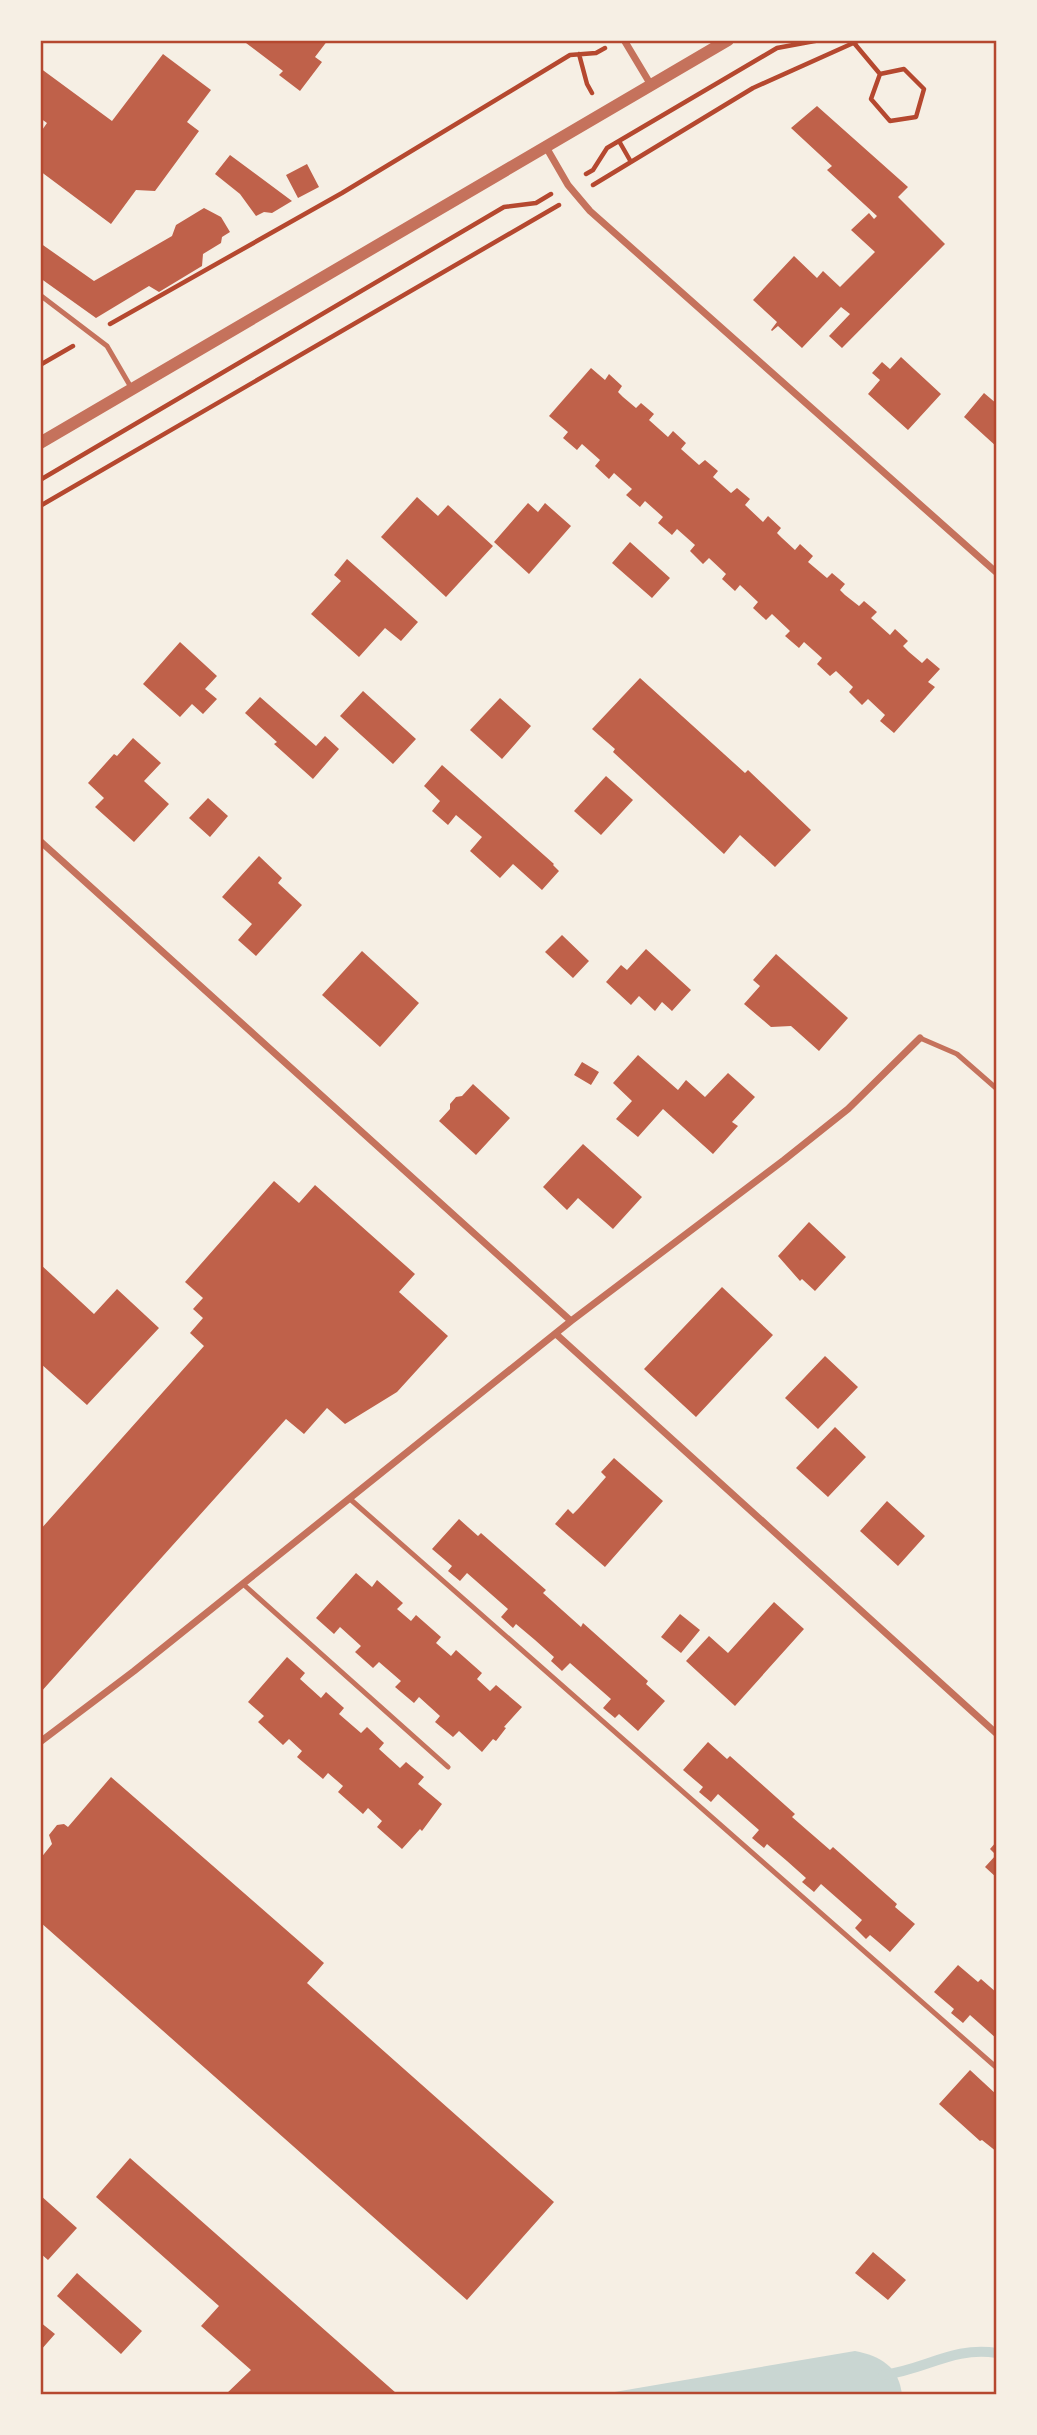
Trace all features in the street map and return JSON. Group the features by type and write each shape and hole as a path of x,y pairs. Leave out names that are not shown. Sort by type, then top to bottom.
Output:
{"street":[{"path":"624,40 651,85"},
{"path":"40,443 728,40"},
{"path":"546,146 576,195 600,219 997,573"},
{"path":"40,841 571,1321"},
{"path":"40,1742 243,1584 571,1321 848,1109 920,1038"},
{"path":"556,1334 997,1734"}],"lane":[{"path":"40,295 107,346 132,389"},
{"path":"920,1038 957,1054 997,1089"},
{"path":"350,1499 997,2068"},
{"path":"243,1584 447,1767"}],"path":[{"path":"40,480 504,207 536,203 569,185 593,170 607,148 777,48 820,40"},
{"path":"40,506 576,195 752,88 857,41 880,74"},
{"path":"40,365 342,193 570,55 596,53 607,47"},
{"path":"904,69 924,89 916,117 890,121 871,99 880,74 904,69"}],"shaded area":[{"path":"855,2351 873,2356 887,2364 897,2377 902,2395 597,2395"}],"building":[{"path":"248,40 328,40 315,57 322,62 300,91 279,75 283,71 246,43"},
{"path":"163,54 211,90 187,122 199,131 155,191 136,190 111,224 40,171 40,133 47,123 40,118 40,68 112,121"},
{"path":"817,106 908,187 898,197 945,244 842,348 829,336 850,314 841,307 802,348 778,326 772,331 777,322 753,300 794,256 817,278 823,271 840,287 875,252 851,230 869,213 874,219 877,216 827,170 832,166 791,128"},
{"path":"230,155 292,201 272,213 264,212 256,216 240,194 215,174"},
{"path":"307,164 319,187 298,198 286,175"},
{"path":"204,208 221,217 230,232 222,237 221,243 203,254 202,266 159,292 149,286 96,318 40,278 40,243 94,281 172,236 176,225"},
{"path":"901,357 941,394 908,430 868,394 880,380 872,373 882,362 890,369"},
{"path":"591,368 605,380 609,374 622,386 618,392 636,408 641,403 654,414 649,420 668,437 673,431 686,443 681,449 699,465 705,460 718,471 713,477 731,493 737,488 750,499 745,505 763,522 768,516 781,528 777,533 795,550 800,544 813,556 808,562 827,578 832,573 845,584 840,590 845,595 859,606 864,601 877,612 871,618 890,635 895,629 908,641 903,646 909,652 922,663 927,658 940,669 928,682 935,687 894,733 880,721 885,715 868,699 862,705 849,692 853,687 836,671 830,676 817,664 822,658 804,642 799,648 785,636 790,631 772,614 766,620 753,608 758,602 740,585 735,591 722,579 726,574 709,558 703,564 690,551 695,545 677,529 672,535 658,523 663,517 645,501 640,507 626,495 632,489 614,473 609,479 595,466 600,460 582,444 577,450 563,438 568,432 549,416"},
{"path":"984,393 997,404 997,447 964,417"},
{"path":"417,497 438,516 448,505 493,546 446,597 381,537"},
{"path":"528,503 538,512 545,503 571,526 529,574 494,542"},
{"path":"630,542 670,578 652,598 612,563"},
{"path":"347,559 418,622 401,641 385,628 359,657 311,614 341,581 334,575"},
{"path":"180,642 217,676 205,689 217,699 203,714 192,704 180,717 143,684"},
{"path":"640,678 745,773 748,770 811,830 775,867 740,835 724,854 613,752 615,749 592,729"},
{"path":"363,691 416,739 393,764 340,716"},
{"path":"260,697 316,746 325,736 339,749 313,779 245,713"},
{"path":"500,698 531,726 502,759 470,730"},
{"path":"133,738 161,763 144,781 169,804 134,842 95,807 104,798 88,783 114,754 117,756"},
{"path":"442,765 554,864 559,871 542,890 513,864 500,878 470,851 482,837 456,815 448,825 432,811 440,801 424,786"},
{"path":"606,776 633,800 601,835 574,811"},
{"path":"208,798 228,816 210,837 189,818"},
{"path":"259,856 282,878 278,883 302,905 256,956 238,940 252,924 222,897"},
{"path":"562,935 589,961 573,978 545,952"},
{"path":"646,949 691,990 672,1011 662,1002 655,1011 639,996 631,1005 606,982 621,965 627,970"},
{"path":"362,951 419,1003 380,1047 322,995"},
{"path":"776,954 848,1018 819,1051 791,1026 771,1027 744,1004 760,986 753,980"},
{"path":"638,1055 678,1090 686,1080 705,1097 728,1073 755,1097 732,1122 738,1126 713,1154 663,1109 638,1137 616,1119 632,1101 613,1083"},
{"path":"582,1062 599,1072 591,1085 574,1075"},
{"path":"473,1084 510,1118 476,1155 439,1121 456,1097 462,1096"},
{"path":"583,1144 642,1197 613,1229 578,1198 567,1210 543,1187"},
{"path":"274,1181 299,1203 315,1185 415,1274 399,1292 448,1336 397,1392 345,1424 327,1408 304,1434 286,1419 40,1693 40,1530 204,1346 190,1333 203,1318 193,1309 203,1298 185,1282"},
{"path":"809,1222 846,1257 815,1291 802,1279 800,1281 778,1256"},
{"path":"40,1264 94,1314 117,1289 159,1328 87,1405 40,1363"},
{"path":"722,1287 773,1335 696,1417 644,1369"},
{"path":"825,1356 858,1387 818,1429 785,1398"},
{"path":"835,1427 866,1457 828,1497 796,1468"},
{"path":"614,1458 663,1501 605,1567 555,1524 568,1509 573,1514 579,1508 606,1477 601,1472"},
{"path":"887,1501 925,1536 898,1566 860,1531"},
{"path":"459,1519 478,1536 481,1533 546,1590 543,1593 581,1627 583,1623 648,1681 646,1684 665,1701 638,1731 619,1714 615,1718 603,1708 611,1699 570,1663 562,1671 551,1661 554,1657 535,1640 516,1624 513,1628 501,1617 508,1609 467,1573 460,1581 448,1571 452,1566 432,1549"},
{"path":"356,1573 372,1587 377,1580 403,1603 397,1609 411,1621 416,1615 441,1637 436,1643 451,1656 456,1650 482,1673 477,1679 490,1691 496,1685 522,1707 504,1727 506,1728 496,1741 493,1739 482,1752 459,1731 453,1737 435,1722 440,1716 419,1697 414,1703 395,1687 401,1681 379,1662 373,1668 355,1652 361,1646 340,1627 334,1634 316,1618"},
{"path":"774,1602 804,1629 735,1706 686,1661 709,1636 728,1653"},
{"path":"680,1614 700,1630 681,1653 661,1637"},
{"path":"287,1657 305,1673 300,1679 321,1698 326,1692 344,1708 339,1714 361,1733 367,1727 384,1743 379,1749 400,1768 406,1762 424,1777 418,1784 442,1804 422,1831 420,1829 402,1849 377,1827 382,1821 368,1808 363,1814 338,1792 343,1786 328,1773 323,1779 297,1757 302,1751 289,1739 283,1745 258,1722 264,1716 248,1702"},
{"path":"708,1742 727,1759 730,1756 795,1814 792,1817 830,1850 833,1847 897,1904 895,1907 915,1924 890,1952 870,1935 866,1939 855,1928 862,1920 821,1884 814,1892 802,1882 806,1878 787,1861 767,1844 764,1848 752,1838 759,1830 718,1794 711,1802 699,1792 703,1787 683,1770"},
{"path":"111,1777 324,1963 307,1983 554,2202 467,2300 40,1922 40,1859 52,1844 49,1835 57,1825 64,1824 68,1827"},
{"path":"997,1841 997,1878 985,1867 996,1855 990,1849"},
{"path":"958,1965 978,1982 981,1979 997,1993 997,2039 970,2015 963,2023 951,2013 954,2009 934,1992"},
{"path":"970,2070 997,2095 997,2152 980,2141 939,2104"},
{"path":"130,2158 396,2393 225,2395 251,2370 201,2326 219,2306 96,2197"},
{"path":"40,2195 77,2228 48,2260 40,2253"},
{"path":"873,2252 906,2280 888,2300 855,2273"},
{"path":"77,2273 142,2331 121,2354 57,2296"},
{"path":"40,2322 55,2334 40,2351"}],"waterway":[{"path":"883,2375 967,2353 997,2353"}]}
